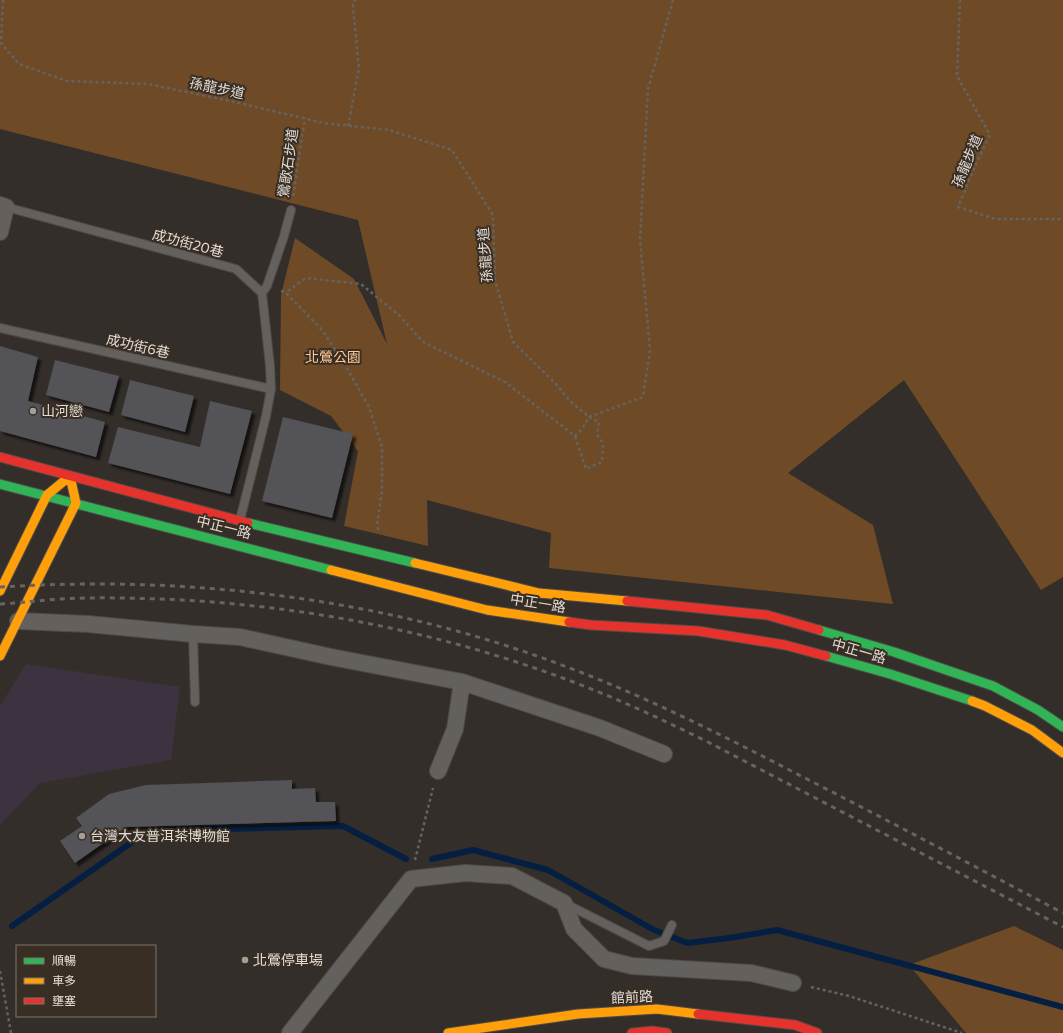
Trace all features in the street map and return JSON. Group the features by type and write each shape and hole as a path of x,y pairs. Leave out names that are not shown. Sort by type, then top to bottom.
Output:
{"main road":[{"name":"中正一路","path":"0,457 240,521 539,593 767,615 894,652 993,686 1038,710 1063,727"},
{"path":"0,591 47,495 70,476 76,503 0,656"},
{"name":"中正一路","path":"0,484 487,610 591,625 698,631 785,644 890,674 985,706 1032,730 1063,753"},
{"name":"館前路","path":"448,1033 578,1014 657,1009 795,1025 817,1033"},
{"path":"632,1033 652,1031 667,1033"}],"street":[{"path":"0,232 3,206"},
{"path":"18,621 88,624 240,637 331,657 462,682 600,728 664,754"},
{"path":"438,771 455,730 462,682"},
{"path":"290,1033 411,878 465,872 512,876 564,903 574,929 604,959 632,966 751,973 793,983"}],"lane":[{"name":"成功街20巷","path":"3,206 236,269 262,293"},
{"path":"240,521 266,416 271,389 268,342 262,293 267,286 291,210"},
{"name":"成功街6巷","path":"0,328 271,389"},
{"path":"193,634 195,702"},
{"path":"564,903 649,946 664,941 672,925"}],"path":[{"name":"孫龍步道","path":"3,0 1,43 19,64 67,81 148,84 324,123 389,130 452,150 493,215 495,280 513,342 554,382 571,402 589,417 599,422 597,434 603,444 602,462 586,469 574,436"},
{"path":"348,126 359,68 353,6 354,0"},
{"path":"288,291 306,278 361,284 400,316 423,342 505,382 574,436 582,429 589,417 644,397 650,350 640,240 648,89 673,0"},
{"name":"孫龍步道","path":"960,0 957,76 990,135 975,166 958,208 995,219 1063,220"},
{"name":"鶯歌石步道","path":"291,210 305,118"},
{"path":"267,286 285,292 323,331 345,364 369,407 382,447 382,490 377,525 385,556"},
{"path":"411,878 421,832 438,771"},
{"path":"0,971 11,1033"},
{"path":"793,983 849,996 962,1033"}],"shaded area":[{"path":"26,664 180,687 171,760 40,783 0,825 0,706"}],"green space":[{"name":"北鶯公園","path":"0,0 1063,0 1063,577 1041,590 904,380 788,473 873,525 893,604 549,568 551,533 427,500 428,546 344,526 358,451 331,416 280,390 281,295 295,238 354,279 387,344 358,220 0,129"},
{"path":"1014,926 1063,950 1063,1033 966,1033 909,965"}],"building":[{"name":"山河戀","path":"0,346 38,357 28,401 105,422 96,457 0,431"},
{"path":"55,360 119,376 109,412 46,395"},
{"path":"130,380 194,396 185,432 121,415"},
{"path":"210,401 252,411 230,494 108,463 118,427 200,447"},
{"path":"283,417 353,434 332,518 262,501"},
{"path":"292,780 292,789 315,788 316,802 335,802 336,821 126,827 75,863 60,841 82,826 76,818 109,794 146,785"}],"waterway":[{"path":"12,926 148,831 343,826 406,859"},
{"path":"432,859 473,850 548,870 654,930 687,943 777,930 1063,1007"}],"railway":[{"path":"0,587 72,584 156,585 273,595 331,603 389,615 447,628 503,645 590,676 682,716 834,793 1063,913"},
{"path":"0,604 74,598 161,599 218,602 275,608 332,617 444,641 499,656 553,674 644,711 706,741 1063,927"}],"traffic: fast":[{"path":"0,484 331,570"},
{"path":"248,523 415,563"},
{"path":"819,630 894,652 993,686 1038,710 1063,727"},
{"path":"826,656 890,674 972,701"}],"traffic: slow":[{"path":"0,591 47,495 70,476 76,503 0,656"},
{"path":"415,563 539,593 627,601"},
{"path":"331,570 487,610 569,622"},
{"path":"972,701 1032,730 1063,753"},
{"path":"448,1033 578,1014 657,1009 698,1014"}],"traffic: jam":[{"path":"0,457 248,523"},
{"path":"627,601 767,615 819,630"},
{"path":"569,622 591,625 698,631 785,645 826,656"},
{"path":"698,1014 795,1025 817,1033"},
{"path":"632,1033 652,1031 667,1033"}],"place":[{"name":"山河戀","path":"33,411"},
{"name":"台灣大友普洱茶博物館","path":"82,836"},
{"name":"北鶯停車場","path":"245,960"}]}
